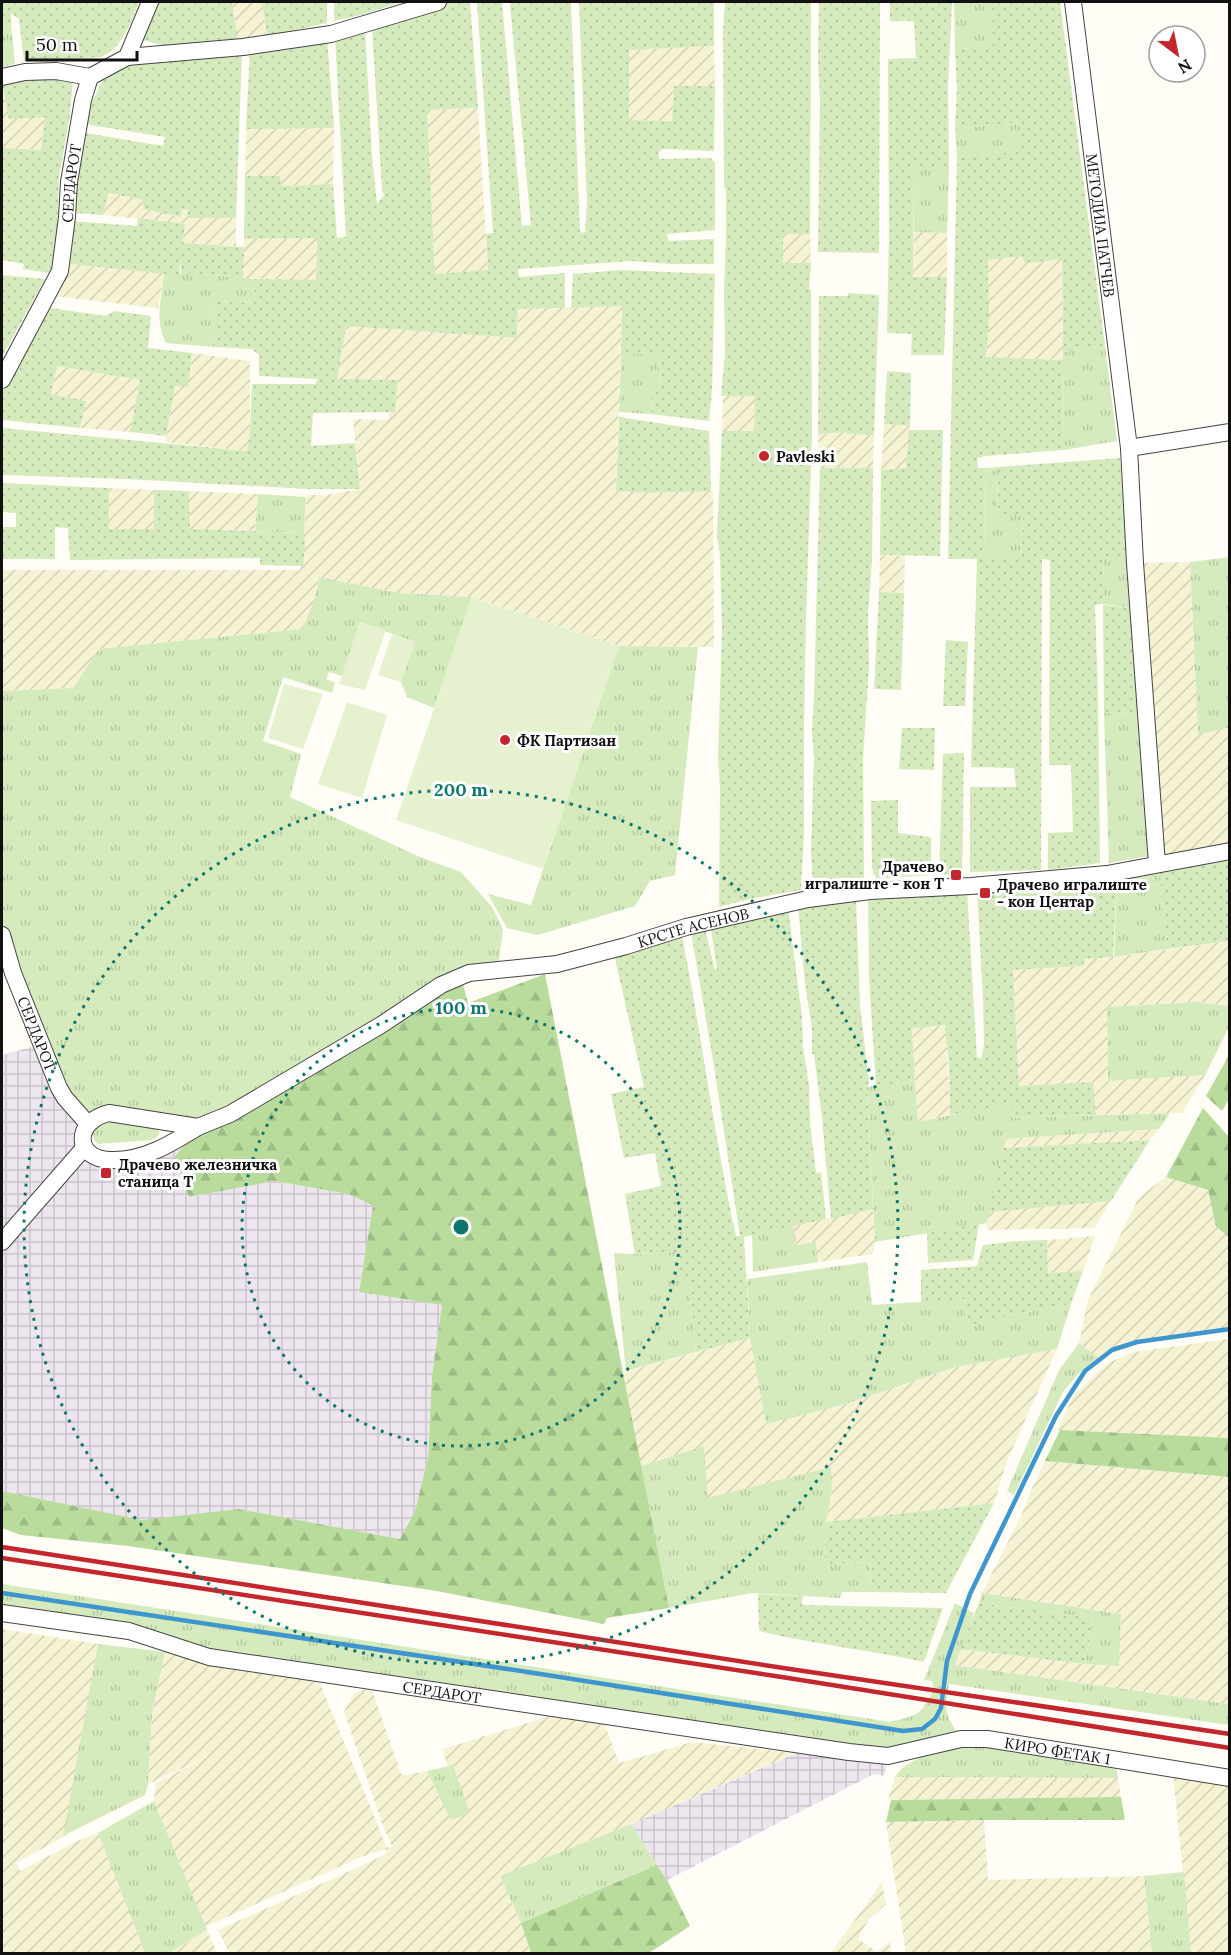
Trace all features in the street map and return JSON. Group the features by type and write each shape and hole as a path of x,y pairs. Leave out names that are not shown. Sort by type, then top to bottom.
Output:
{"street":[{"path":"127,57 150,2"},
{"path":"2,77 25,72 56,71 90,77 127,57 243,47 331,34 438,2"},
{"name":"МЕТОДИЈА ПАТЧЕВ","path":"1073,2 1129,448 1157,864"},
{"name":"СЕРДАРОТ","path":"2,380 60,272 74,149 90,77"},
{"path":"1129,448 1230,432"},
{"name":"КРСТЕ АСЕНОВ","path":"84,1148 91,1155 110,1160 143,1156 172,1143 198,1127 230,1114 381,1025 441,985 469,973 557,964 686,927 808,898 870,891 1107,874 1230,851"},
{"name":"СЕРДАРОТ","path":"2,935 13,973 59,1088 88,1124"},
{"path":"2,1242 84,1148 82,1138 88,1124 96,1116 108,1113 198,1127"},
{"name":"СЕРДАРОТ","path":"2,1613 129,1631 209,1657 811,1747 888,1756"},
{"name":"КИРО ФЕТАК 1","path":"888,1756 961,1739 987,1739 1230,1778"}],"shaded area":[{"path":"232,2 262,2 267,36 238,40"},
{"path":"714,46 715,86 674,86 672,121 629,120 628,50"},
{"path":"2,81 45,117 41,150 3,148"},
{"path":"478,108 488,271 435,274 427,110"},
{"path":"334,128 333,184 282,186 245,176 246,129"},
{"path":"107,193 144,200 143,209 181,217 182,209 188,210 188,218 236,218 236,246 183,243 185,224 103,215"},
{"path":"914,232 947,233 947,277 913,278"},
{"path":"783,233 810,234 811,263 783,263"},
{"path":"317,238 316,281 243,278 244,239"},
{"path":"1022,256 1062,259 1063,360 987,357 988,260"},
{"path":"68,264 164,273 158,308 53,296"},
{"path":"622,306 616,491 713,491 714,647 619,646 472,597 398,593 319,577 315,599 303,629 99,649 73,688 2,691 2,570 300,570 307,495 326,495 360,489 353,419 389,420 384,382 336,380 346,326 517,338 518,309"},
{"path":"192,353 250,361 250,432 247,451 165,442 175,385 188,387"},
{"path":"57,366 140,380 130,432 80,428 85,401 50,394"},
{"path":"723,396 755,396 754,431 722,431"},
{"path":"884,424 910,426 906,469 881,470"},
{"path":"847,432 848,434 874,435 873,468 820,468 818,434"},
{"path":"109,488 154,490 154,529 108,529"},
{"path":"189,491 258,494 255,531 190,530"},
{"path":"880,555 905,556 904,593 879,592"},
{"path":"1190,562 1198,733 1229,728 1229,851 1157,864 1135,563"},
{"path":"1229,941 1229,1006 1198,1002 1107,1007 1108,1081 1205,1075 1182,1113 1094,1115 1093,1082 1019,1086 1013,970 1083,966 1084,959"},
{"path":"946,1025 950,1115 918,1122 912,1029"},
{"path":"42,1044 88,1124 82,1138 110,1160 198,1127 189,1197 275,1181 348,1194 373,1205 359,1292 442,1305 432,1375 428,1458 415,1511 400,1539 239,1509 145,1521 2,1491 2,1055"},
{"path":"1159,1129 1150,1140 1002,1148 1006,1139"},
{"path":"1166,1177 1208,1190 1216,1227 1229,1237 1229,1328 1122,1344 1099,1358 1079,1343 1088,1300 1139,1197"},
{"path":"1111,1201 1094,1228 986,1230 989,1212"},
{"path":"873,1209 875,1242 873,1254 818,1262 816,1242 797,1245 793,1226"},
{"path":"1095,1236 1083,1271 1048,1273 1047,1240"},
{"path":"750,1338 766,1423 842,1405 956,1367 1057,1349 1007,1461 994,1503 826,1522 832,1490 830,1468 707,1499 704,1446 641,1466 623,1372"},
{"path":"1229,1339 1229,1438 1057,1430 1074,1395 1108,1363 1134,1352"},
{"path":"1045,1461 1229,1477 1229,1704 955,1665 960,1649 1119,1666 1121,1614 982,1593 1021,1516"},
{"path":"2,1629 98,1644 67,1835 16,1863 20,1871 75,1842 98,1833 145,1953 2,1953"},
{"path":"165,1652 320,1683 387,1848 392,1846 344,1712 354,1693 363,1690 372,1690 401,1774 427,1771 451,1820 469,1812 452,1765 447,1766 443,1749 569,1710 601,1715 619,1763 692,1742 796,1753 631,1824 500,1876 521,1923 531,1954 229,1953 218,1930 386,1854 386,1849 363,1856 205,1927 154,1801 156,1783 211,1755 148,1784 152,1714"},
{"path":"811,1747 888,1756 884,1776 874,1774 669,1879 669,1884 631,1824"},
{"path":"1173,1774 1229,1783 1229,1953 1191,1953"},
{"path":"895,1777 1118,1778 1121,1797 888,1800"},
{"path":"984,1820 988,1880 1144,1876 1152,1953 906,1953 886,1822"},
{"path":"882,1882 886,1904 868,1920 858,1939 877,1952 890,1941 891,1953 831,1953"},
{"path":"207,1930 217,1953 170,1954"}],"green space":[{"path":"2,2 139,2 121,41 109,53 101,57 24,61 19,19 11,13 11,24 2,26"},
{"path":"151,2 232,2 238,40 173,48 139,39"},
{"path":"262,2 327,2 327,23 267,36"},
{"path":"334,2 402,2 334,21"},
{"path":"451,2 470,2 478,108 427,110 435,274 488,270 486,234 493,233 477,2 502,2 522,226 531,225 510,5 511,2 571,2 580,233 585,232 587,205 579,2 714,2 714,46 629,50 629,120 672,121 674,86 715,86 714,151 663,149 658,153 659,159 710,158 715,162 715,230 666,234 669,241 714,239 714,264 632,261 518,269 519,277 565,273 565,308 518,309 517,338 346,326 337,379 398,380 395,412 313,413 311,446 355,443 360,489 308,489 2,475 2,428 247,451 252,384 315,384 318,379 259,376 259,355 252,349 213,347 215,301 254,303 255,279 316,280 317,238 244,239 245,176 280,176 282,186 333,184 337,238 346,237 335,37 365,30 377,204 384,195 372,28 432,6"},
{"path":"725,2 811,2 810,234 783,234 783,263 811,263 809,289 811,290 812,434 801,890 719,907 718,757 722,628 720,556 717,535 722,431 754,431 755,396 721,396 725,352 726,188 724,188 723,31"},
{"path":"819,2 880,2 879,253 818,252"},
{"path":"890,2 952,2 948,86 949,168 914,168 913,277 947,277 944,355 911,355 912,334 887,333 888,59 916,58 914,21 890,21"},
{"path":"954,2 1002,2 992,3 994,45 955,50"},
{"path":"992,2 1060,2 1105,346 1063,352 1062,259 1025,263 1022,256 988,260 989,318 986,358 1063,360 1064,450 977,458 978,468 985,468 984,558 1021,558 1023,514 997,514 998,467 1120,458 1128,555 1104,557 1102,604 1095,605 1100,863 1048,870 1048,833 1073,832 1071,765 1049,765 1050,560 1042,559 1041,870 970,872 970,787 1016,787 1014,768 971,767 977,559 948,559 957,157 1021,151 1020,122 955,129 957,88 955,50 993,45"},
{"path":"11,24 15,64 2,67 2,26"},
{"path":"327,38 334,128 246,129 250,50"},
{"path":"242,50 236,218 187,218 188,210 182,209 181,217 143,209 144,200 108,193 103,215 73,213 80,132 163,146 165,137 90,125 83,120 104,78 124,64"},
{"path":"73,78 70,115 59,177 57,237 50,273 23,269 24,264 2,260 2,119 3,148 41,150 45,117 9,119 2,81"},
{"path":"1020,122 1022,151 957,157 955,129"},
{"path":"914,168 949,168 947,233 914,232"},
{"path":"138,218 185,224 183,243 244,247 243,278 181,272 181,259 179,275 68,264 72,221 137,226"},
{"path":"620,270 715,274 709,421 651,414 652,390 660,389 659,355 621,353 622,306 571,308 573,274"},
{"path":"181,272 255,279 254,303 215,301 213,347 166,343 162,335 160,308 164,273 179,274"},
{"path":"2,275 45,279 2,357"},
{"path":"848,293 879,295 874,435 847,434 847,432 818,434 819,296 848,296"},
{"path":"44,307 105,316 114,311 151,316 148,348 192,353 188,387 175,386 166,436 130,432 140,380 57,366 51,394 86,401 80,428 2,420 2,385"},
{"path":"1105,346 1117,441 1064,450 1063,352"},
{"path":"621,353 659,354 660,390 652,390 651,414 619,412"},
{"path":"887,371 911,373 910,426 884,424"},
{"path":"619,417 709,431 711,491 653,493 616,491"},
{"path":"909,430 943,430 940,556 880,555 881,470 906,468"},
{"path":"998,467 997,513 1023,514 1021,559 984,558 985,468"},
{"path":"820,468 873,468 872,561 863,759 864,880 813,887 811,851 814,758 812,731"},
{"path":"2,483 109,488 109,529 154,529 154,490 189,491 190,529 304,533 303,566 260,565 260,558 70,560 68,528 55,527 55,559 2,559 2,527 16,527 16,513 2,512"},
{"path":"258,494 306,497 304,533 255,531"},
{"path":"1128,555 1133,608 1102,604 1104,556"},
{"path":"1229,557 1229,728 1198,734 1190,562"},
{"path":"319,577 398,593 472,597 434,708 407,697 401,682 415,642 360,622 342,676 329,672 326,679 335,683 332,693 283,677 263,741 301,754 290,797 420,857 461,872 492,907 503,929 498,969 469,973 198,1127 126,1115 88,1124 65,1098 2,935 2,691 73,688 99,649 302,629 315,599"},
{"path":"879,592 904,593 901,690 874,689"},
{"name":"ФК Партизан","path":"472,597 619,646 543,869 396,820"},
{"path":"1103,605 1133,608 1139,714 1104,713"},
{"path":"360,622 386,630 365,690 339,684"},
{"path":"392,634 415,642 401,682 378,675"},
{"path":"946,640 968,642 965,706 943,706"},
{"path":"619,646 698,647 675,875 650,881 635,906 538,935 507,928 488,894 531,905"},
{"path":"284,684 323,694 303,749 268,738"},
{"path":"347,702 387,715 362,798 318,784"},
{"path":"1104,713 1139,714 1150,856 1109,863"},
{"path":"902,728 935,728 934,770 899,769"},
{"path":"964,753 962,873 939,875 943,754"},
{"path":"898,800 898,833 931,837 931,875 876,879 872,868 871,801"},
{"path":"1229,856 1229,941 1167,949 1159,870"},
{"path":"1159,870 1167,949 1114,957 1117,877"},
{"path":"1117,877 1113,957 1085,959 1083,966 1013,970 1019,1086 1093,1082 1096,1115 1011,1118 1012,1103 950,1115 945,1025 912,1029 915,1080 876,1086 869,979 868,896 967,891 977,1057 981,1059 984,1045 983,999 977,888"},
{"path":"856,899 860,1005 869,1083 867,1087 873,1209 831,1219 798,906"},
{"path":"788,908 802,1017 816,1173 821,1172 826,1219 744,1237 750,1338 696,1352 689,1276 676,1280 674,1252 635,1254 625,1194 661,1186 655,1153 624,1158 611,1094 644,1087 614,954 682,936 728,1199 736,1236 740,1236 691,932 705,929 715,970 717,969 711,930"},
{"path":"545,974 669,1608 607,1618 604,1624 437,1591 128,1546 21,1535 2,1528 2,1491 142,1520 239,1509 400,1539 415,1511 428,1458 432,1375 442,1305 359,1292 373,1205 348,1194 275,1181 189,1197 175,1157 192,1135 462,981 468,1003"},
{"path":"1198,1002 1229,1006 1229,1027 1205,1075 1108,1081 1107,1007"},
{"path":"1229,1055 1229,1099 1222,1111 1206,1096"},
{"path":"915,1080 918,1122 1013,1102 1011,1118 1170,1113 1159,1129 1006,1139 987,1223 875,1242 867,1087"},
{"path":"1203,1108 1229,1137 1229,1237 1216,1227 1208,1190 1166,1177"},
{"path":"104,1118 152,1126 159,1131 159,1134 152,1140 98,1144 94,1140 92,1131"},
{"path":"1150,1140 1111,1201 989,1212 1002,1148"},
{"path":"979,1224 973,1260 928,1263 927,1233"},
{"path":"793,1226 797,1245 816,1242 818,1262 753,1272 752,1235"},
{"path":"1047,1240 1048,1273 1083,1271 1071,1304 963,1327 967,1299 921,1303 921,1270 977,1266 983,1245"},
{"path":"674,1252 676,1279 689,1275 696,1352 626,1371 614,1253"},
{"path":"867,1262 872,1305 968,1299 963,1326 1071,1304 1057,1349 956,1367 842,1405 766,1424 750,1338 747,1279"},
{"path":"1079,1343 1099,1358 1077,1375 1063,1392 1014,1495 1007,1491 1059,1370"},
{"path":"1060,1430 1229,1438 1229,1477 1045,1461"},
{"path":"704,1446 708,1498 831,1467 832,1490 826,1522 825,1564 870,1562 871,1592 842,1592 840,1598 752,1593 669,1608 641,1466"},
{"path":"994,1503 946,1593 871,1592 870,1562 825,1564 826,1522"},
{"path":"2,1584 890,1722 917,1713 934,1690 932,1681 924,1680 955,1603 974,1613 955,1665 1229,1704 1229,1725 949,1684 947,1713 961,1739 888,1756 209,1657 129,1631 2,1613"},
{"path":"982,1593 1121,1614 1119,1666 1085,1664 1093,1618 979,1603"},
{"path":"758,1594 803,1596 802,1605 943,1608 924,1662 759,1631"},
{"path":"979,1603 1093,1618 1085,1664 960,1649"},
{"path":"98,1644 165,1652 152,1714 148,1784 145,1795 63,1836"},
{"path":"970,1742 1116,1766 1118,1778 895,1777 901,1770 918,1759"},
{"path":"453,1765 470,1813 451,1820 427,1771"},
{"path":"1121,1797 1125,1820 886,1822 891,1800"},
{"path":"154,1801 207,1930 170,1953 145,1953 98,1833"},
{"path":"631,1824 657,1865 521,1923 500,1876"},
{"path":"657,1865 690,1926 649,1953 531,1953 521,1923"},
{"path":"1184,1872 1191,1953 1152,1953 1144,1876"}],"waterway":[{"path":"2,1593 903,1731 922,1729 935,1719 941,1708 947,1661 970,1594 1056,1416 1085,1371 1112,1350 1137,1342 1230,1329"}],"railway":[{"path":"2,1547 790,1669 1230,1734"},
{"path":"2,1558 1230,1748"}],"place":[{"name":"Pavleski","path":"764,456"},
{"name":"ФК Партизан","path":"505,740"},
{"name":"Драчево игралиште - кон T","path":"956,875"},
{"name":"Драчево игралиште - кон Центар","path":"985,893"},
{"name":"Драчево железничка станица Т","path":"106,1173"}]}
